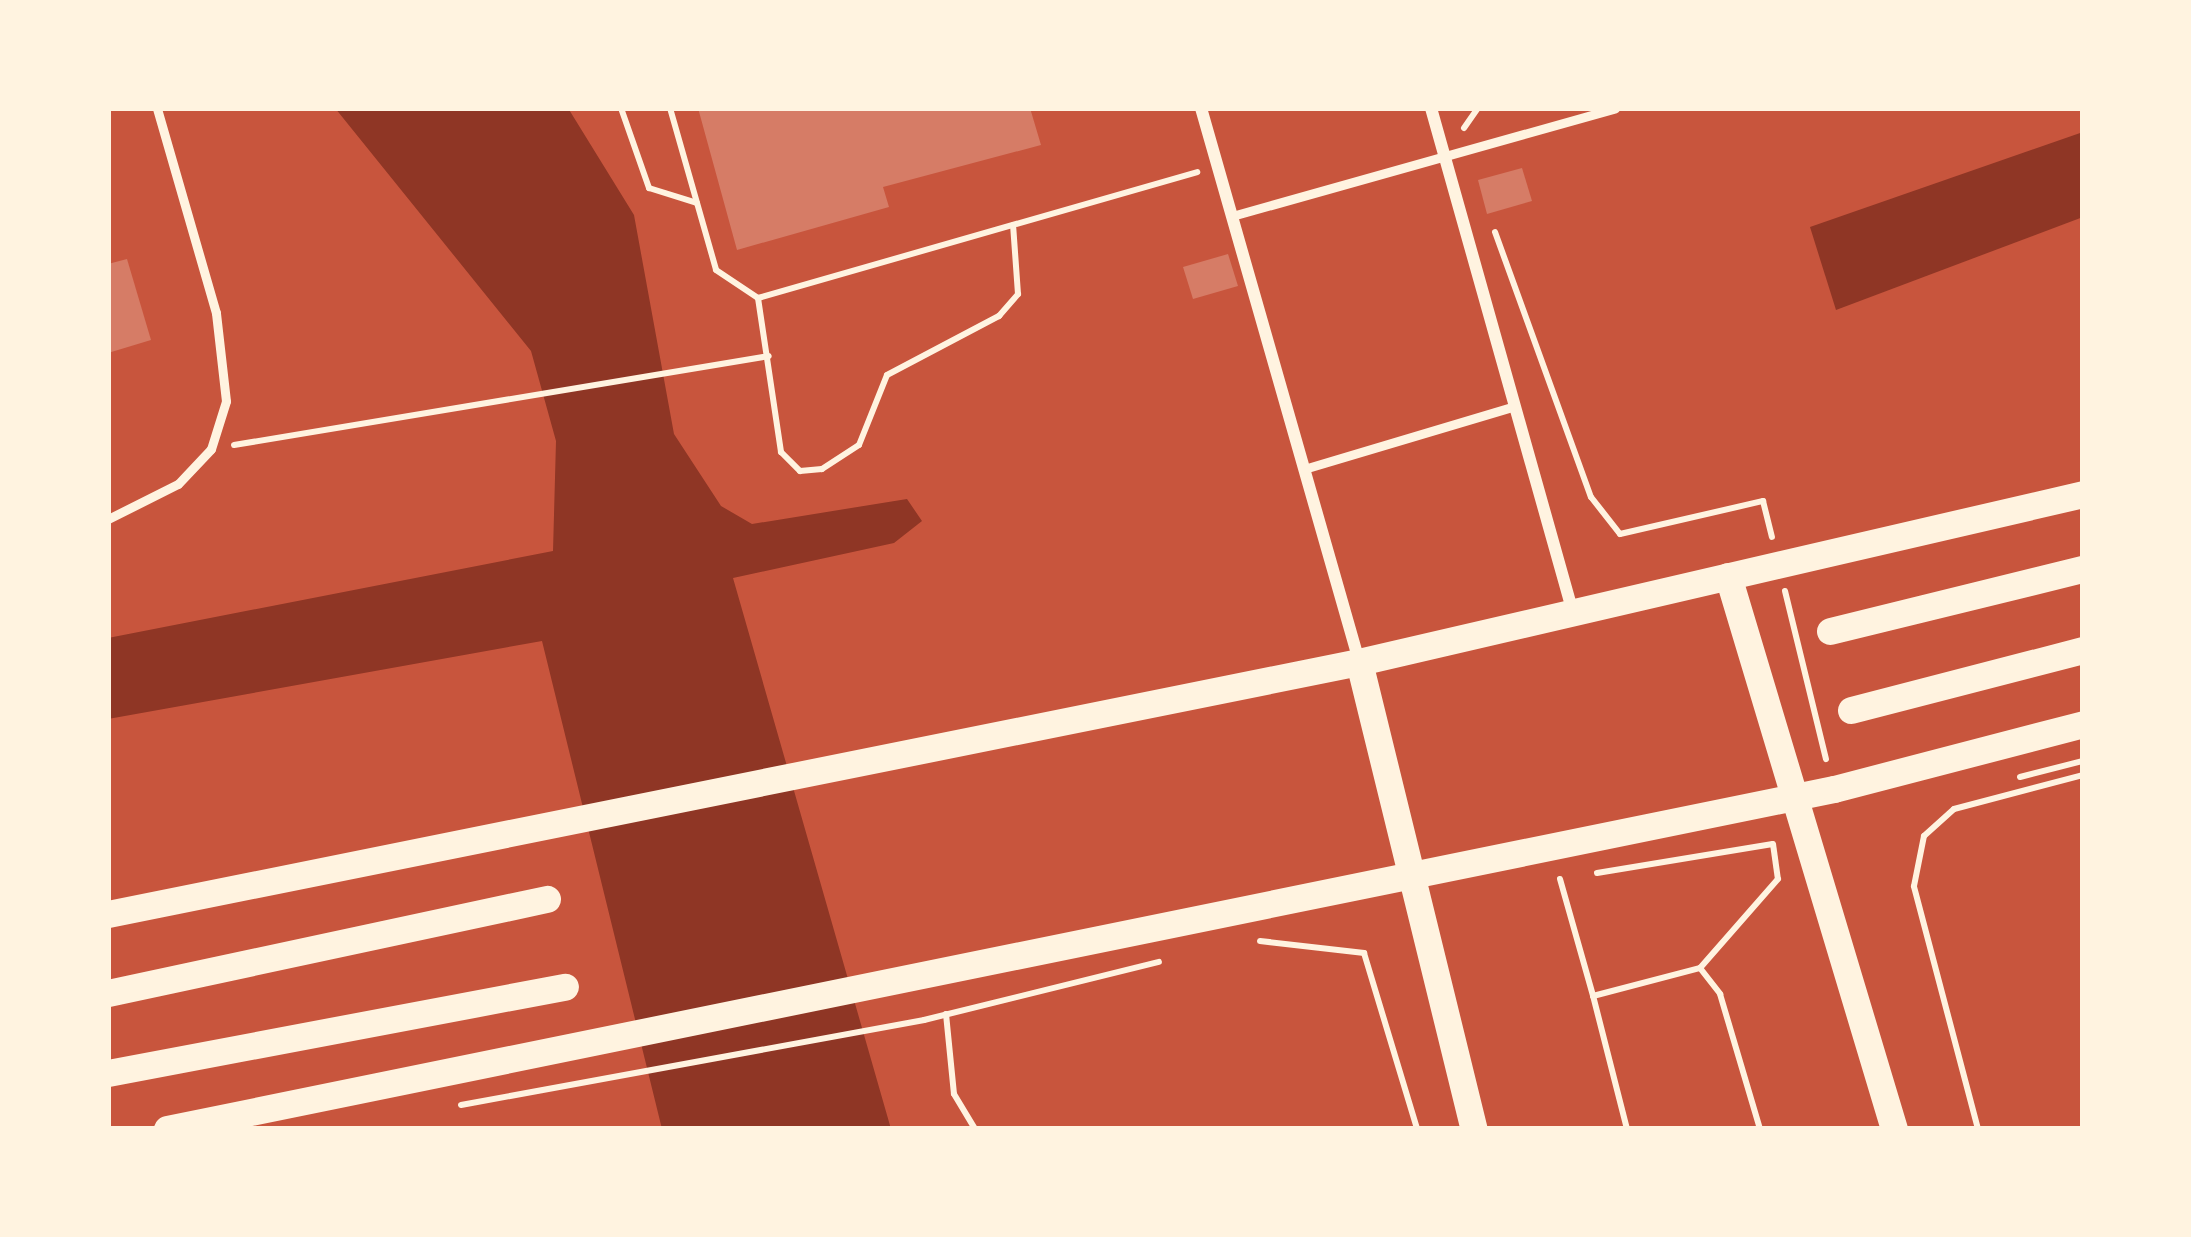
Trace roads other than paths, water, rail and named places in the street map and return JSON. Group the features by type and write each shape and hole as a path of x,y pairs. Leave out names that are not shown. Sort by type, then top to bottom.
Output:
{"main road":[{"path":"108,914 534,821 1359,662 2083,494"},
{"path":"1830,631 2083,569"},
{"path":"1728,576 1894,1129"},
{"path":"1852,710 2083,650"},
{"path":"1359,662 1408,877 1474,1129"},
{"path":"167,1129 574,1052 1834,789 2083,724"},
{"path":"108,993 547,899"},
{"path":"108,1073 565,987"}],"street":[{"path":"1201,108 1359,662"},
{"path":"1431,108 1572,609"}],"lane":[{"path":"108,518 142,509 211,449 226,354 157,108"},
{"path":"1232,216 1616,108"},
{"path":"1304,469 1515,406"}]}
